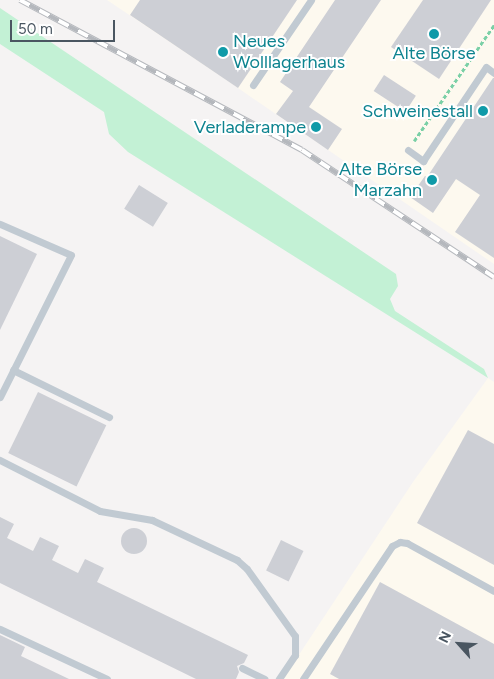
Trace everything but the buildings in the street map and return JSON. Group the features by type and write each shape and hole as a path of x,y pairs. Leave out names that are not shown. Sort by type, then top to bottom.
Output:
{"lane":[{"path":"253,85 311,0"},
{"path":"408,150 423,160 486,68 494,73"},
{"path":"0,224 71,256 0,396"},
{"path":"13,370 109,417"},
{"path":"0,460 100,510 152,520 237,560 247,569 295,636 295,655 279,679"},
{"path":"303,679 392,546 400,542 407,543 494,591"},
{"path":"0,629 107,679"},
{"path":"242,668 265,679"}],"path":[{"path":"408,150 494,25"}],"shaded area":[{"name":"Alte Börse Marzahn","path":"107,0 494,0 494,264 238,88"},
{"path":"488,378 494,382 494,679 283,679 413,482"}],"green space":[{"path":"0,8 396,274 398,286 390,299 395,311 484,369 488,378 128,152 109,134 104,112 0,44"}],"railway":[{"path":"20,0 302,150 494,277"}],"place":[{"name":"Alte Börse","path":"434,34"},
{"name":"Neues Wolllagerhaus","path":"223,52"},
{"name":"Schweinestall","path":"483,111"},
{"name":"Verladerampe","path":"316,127"},
{"name":"Alte Börse Marzahn","path":"432,180"}]}
